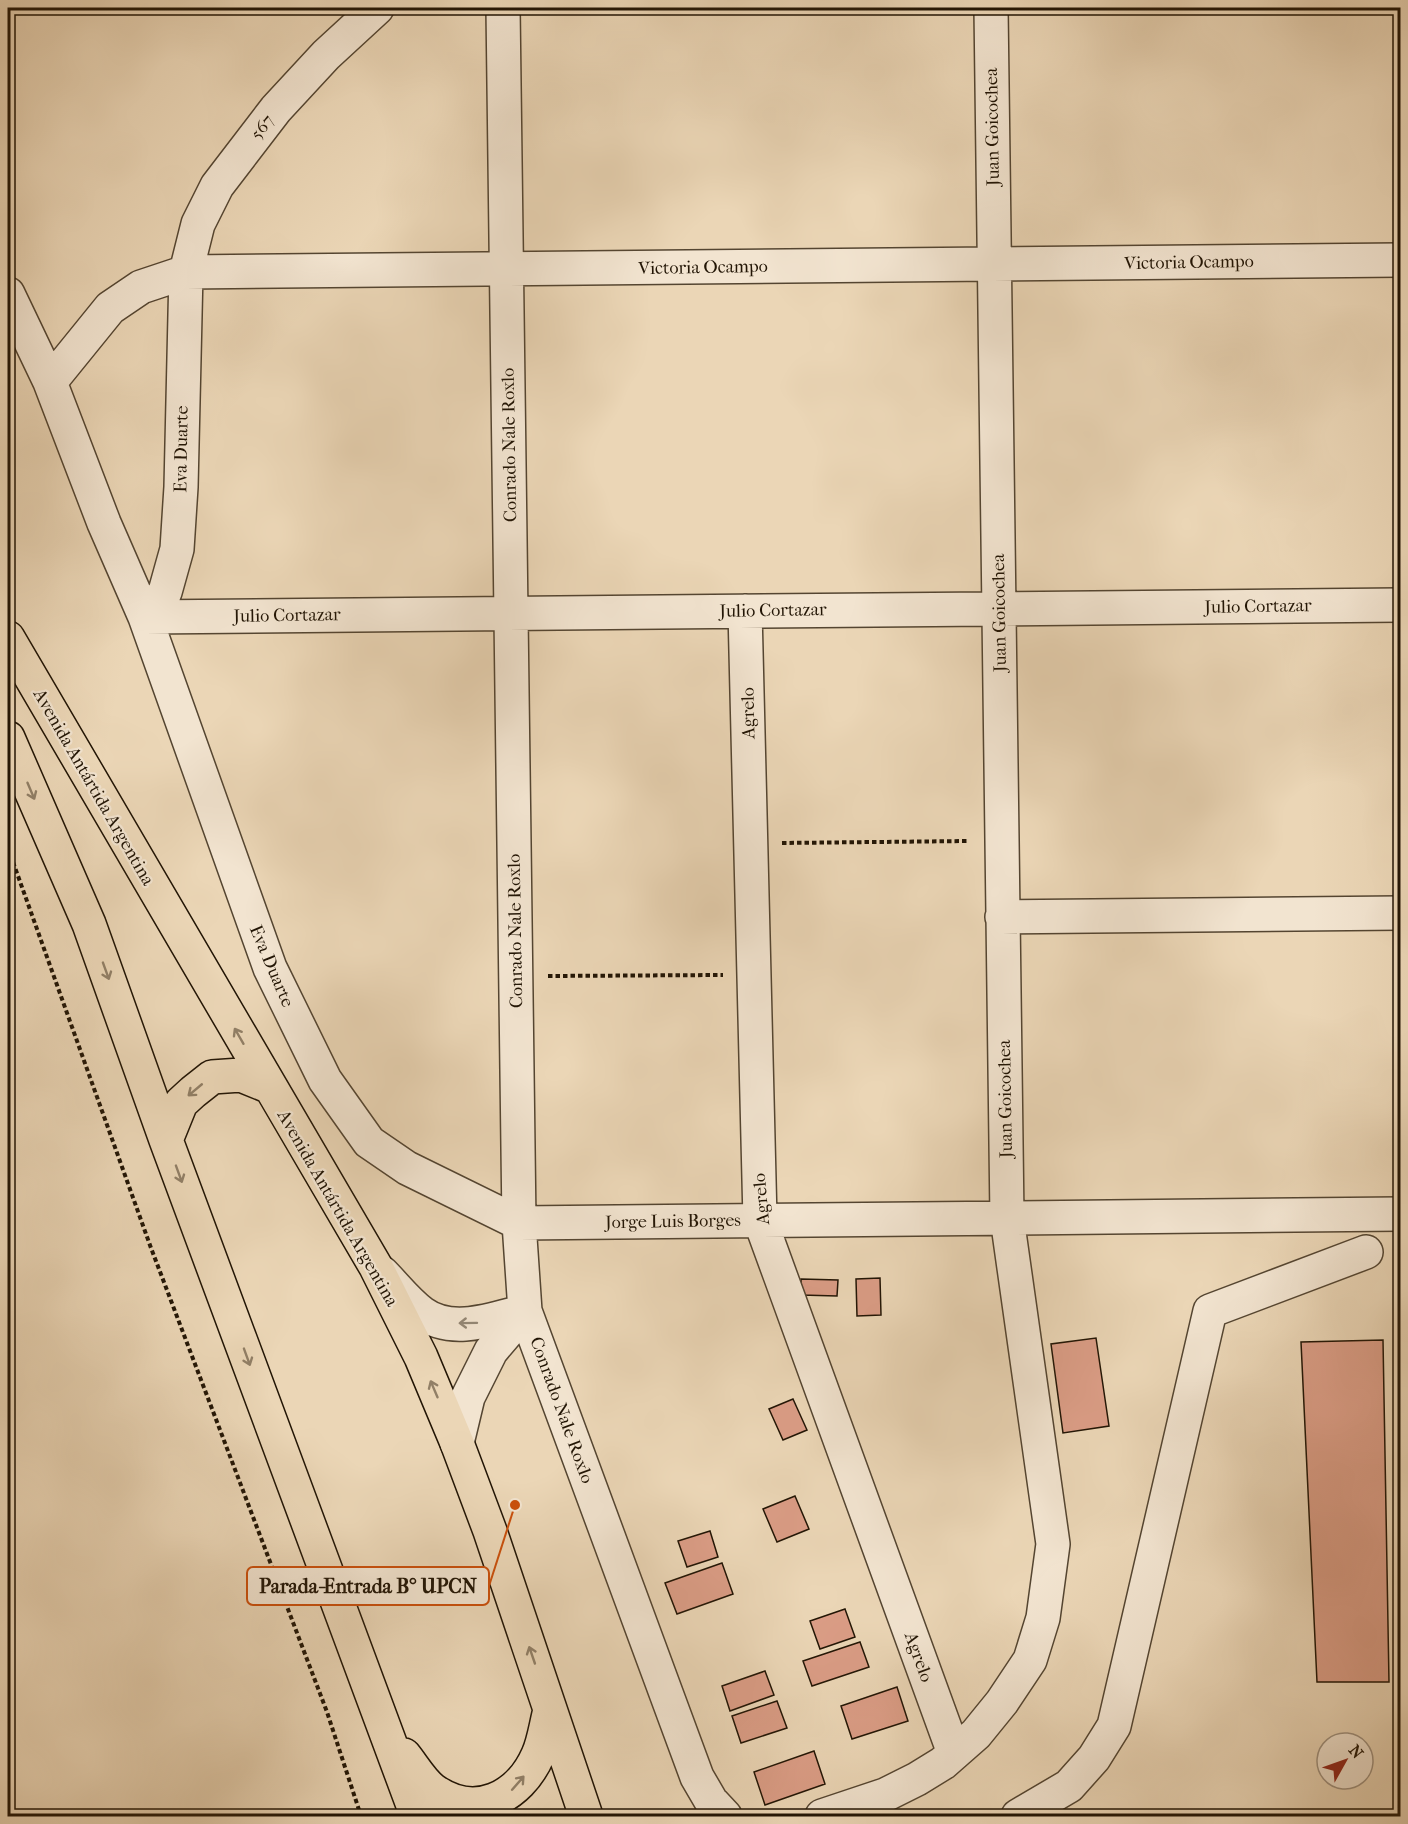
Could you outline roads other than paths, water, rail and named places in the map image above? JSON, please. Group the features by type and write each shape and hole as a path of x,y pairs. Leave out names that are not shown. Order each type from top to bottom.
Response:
{"main road":[{"name":"Avenida Antártida Argentina","path":"8,638 268,1086 376,1267 421,1357 490,1531 586,1816"},
{"path":"8,738 89,924 166,1140 417,1816"},
{"path":"166,1140 181,1103 213,1077 242,1075 268,1086"},
{"path":"389,1738 432,1790 459,1803 485,1804 516,1788 538,1755 550,1710"}],"street":[{"name":"567","path":"186,272 198,224 217,186 276,109 326,55 377,8"},
{"name":"Conrado Nale Roxlo","path":"503,8 519,1222 525,1311 697,1777 711,1801 724,1816"},
{"name":"Juan Goicochea","path":"822,1816 885,1795 917,1779 954,1754 976,1734 1002,1702 1030,1660 1043,1618 1053,1544 1007,1218 991,8"},
{"name":"Victoria Ocampo","path":"50,382 110,308 141,287 186,272 1401,260"},
{"name":"Eva Duarte","path":"144,616 165,592 177,549 181,487 186,272"},
{"name":"Eva Duarte","path":"8,294 50,382 104,523 144,616 270,968 325,1080 369,1142 408,1168 519,1222"},
{"name":"Julio Cortazar","path":"144,616 1401,604"},
{"name":"Agrelo","path":"745,611 760,1220 954,1754"},
{"path":"1002,917 1401,913"},
{"name":"Jorge Luis Borges","path":"519,1222 1401,1214"},
{"path":"1018,1816 1068,1786 1094,1758 1114,1726 1210,1311 1366,1252"},
{"path":"376,1267 423,1314 449,1323 478,1323 525,1311"},
{"path":"457,1443 468,1397 491,1351 525,1311"}],"place":[{"name":"Parada-Entrada B° UPCN","path":"515,1505"}]}
